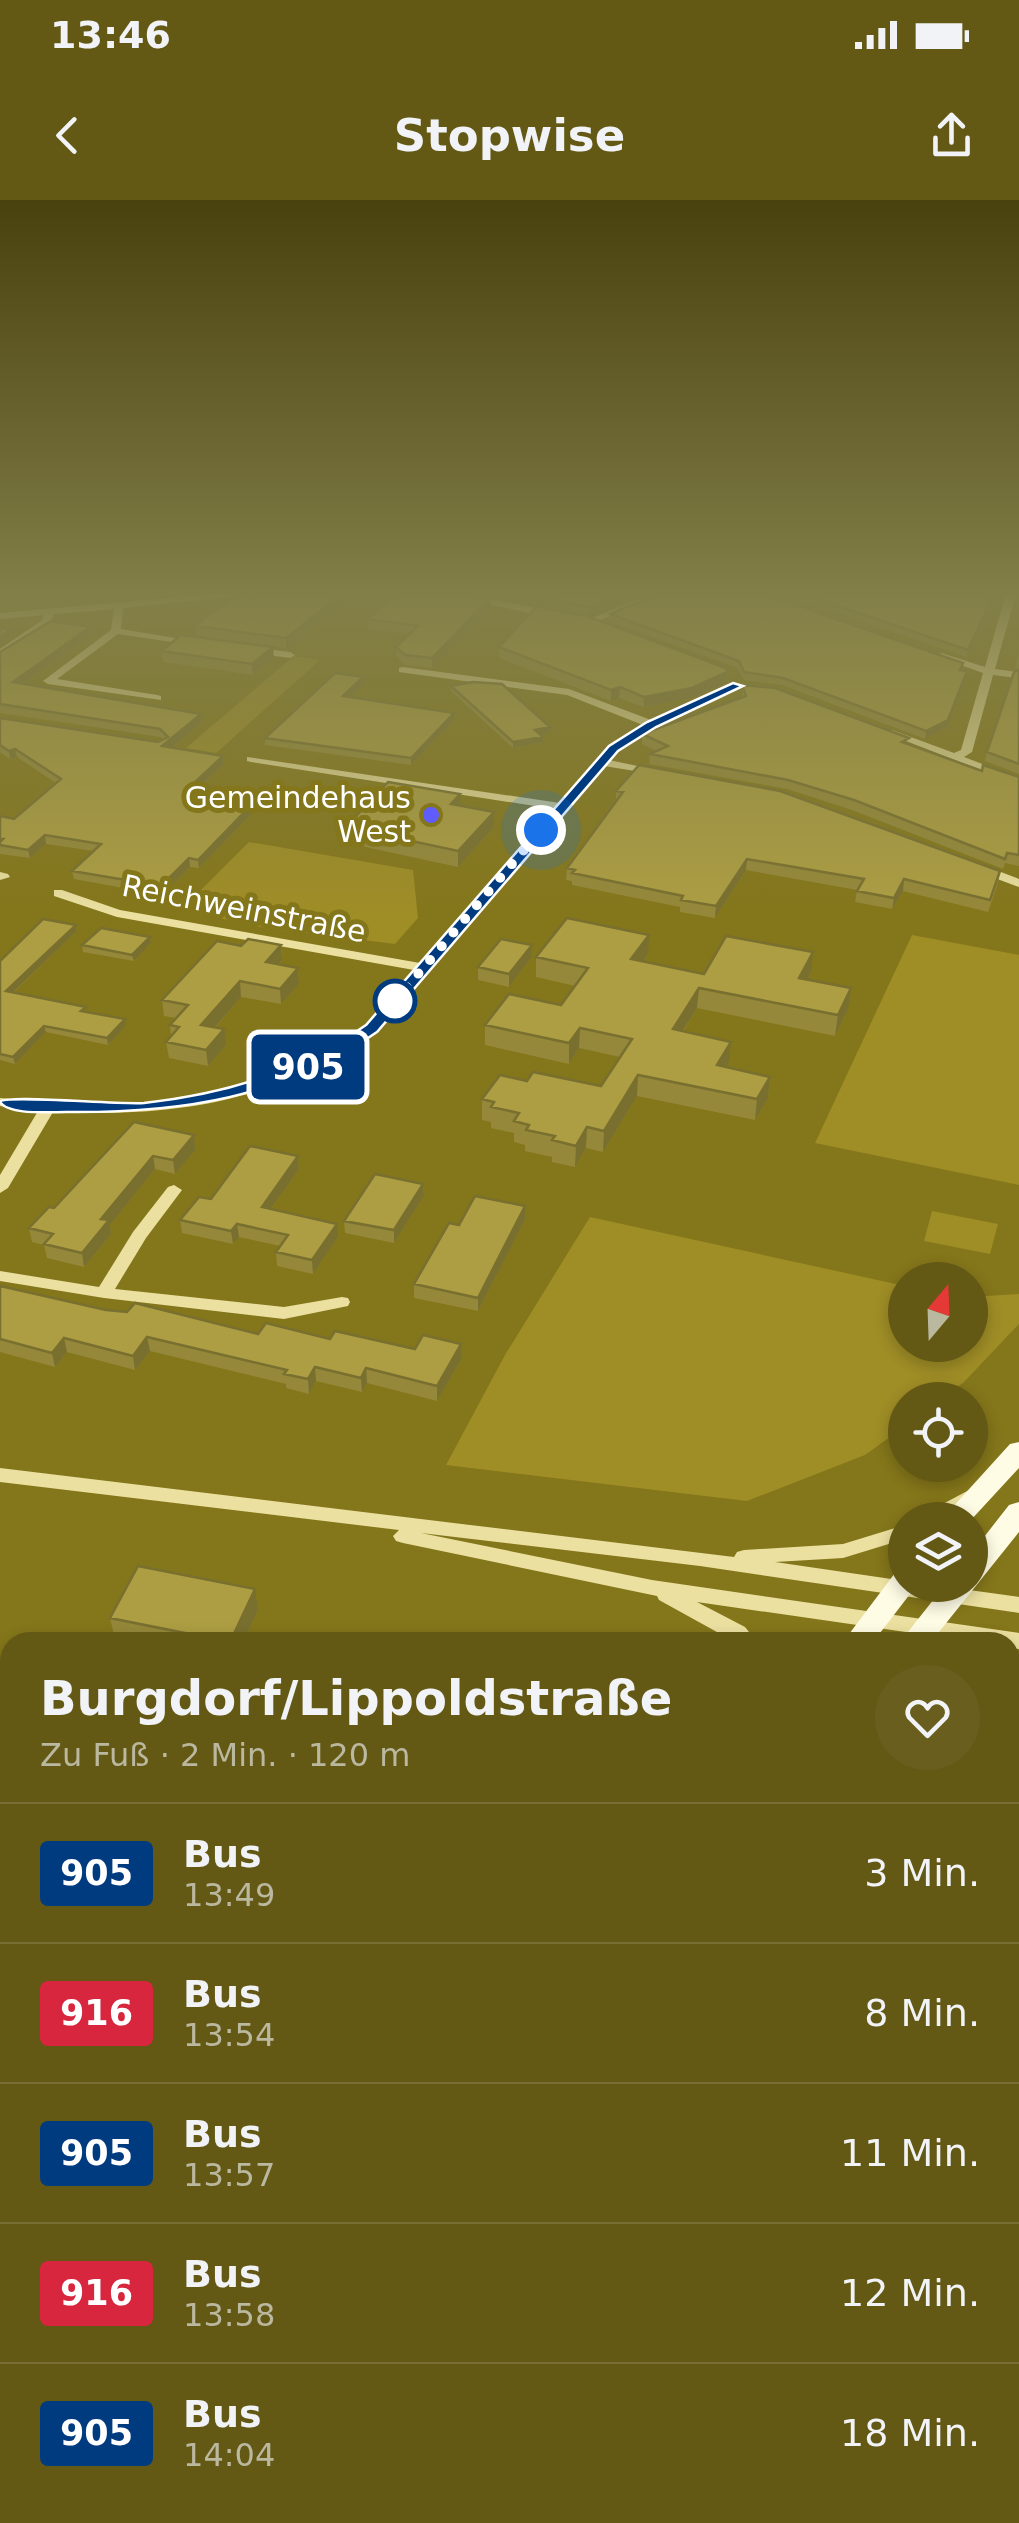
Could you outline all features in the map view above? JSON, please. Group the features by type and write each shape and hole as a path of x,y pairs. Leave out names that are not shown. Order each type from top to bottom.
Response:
{"main road":[{"path":"971,1502 1019,1451"},
{"path":"988,1552 1019,1512"},
{"path":"866,1631 889,1602"},
{"path":"923,1632 948,1602"}],"street":[{"path":"585,698 651,724"},
{"path":"0,1102 142,1108 256,1088 352,1044 372,1028 601,762 631,736 705,698"},
{"path":"954,757 966,752 982,698"},
{"path":"874,727 1019,782"},
{"path":"251,759 561,807"},
{"path":"601,762 679,775"},
{"path":"968,862 1019,883"},
{"name":"Reichweinstraße","path":"58,893 117,913 424,968"},
{"path":"0,1188 48,1107"},
{"path":"104,1293 138,1236 174,1190"},
{"path":"0,1276 104,1293 284,1313 342,1302"},
{"path":"0,1475 888,1582"},
{"path":"960,1502 984,1488"},
{"path":"295,1513 866,1631"},
{"path":"700,1559 843,1551 888,1540"},
{"path":"652,1588 738,1632"},
{"path":"988,1595 1019,1606"}],"shaded area":[{"path":"244,698 277,698 216,753 186,748"},
{"path":"249,842 413,870 418,918 395,944 265,928 181,910"},
{"path":"912,935 1019,955 1019,1185 815,1143"},
{"path":"932,1211 998,1224 990,1254 924,1241"},
{"path":"590,1217 888,1282 888,1362 983,1362 964,1382 888,1382 888,1438 865,1455 747,1501 446,1465 505,1355"},
{"path":"1019,1294 1019,1324 988,1357 988,1296"}],"building":[{"path":"0,698 109,698 201,714 162,746 223,756 193,784 261,795 198,860 189,858 161,886 72,871 101,844 45,835 28,850 0,845 0,816 14,819 61,779 15,749 9,751 0,745 0,718 158,742 168,737 160,729 0,704"},
{"path":"308,698 359,698 454,713 411,758 265,738"},
{"path":"465,698 518,698 550,727 535,730 543,737 513,742"},
{"path":"739,698 803,698 909,738 902,742 982,771 983,765 1019,777 1019,855 1007,853 1005,859 854,800 788,780 650,754 668,746 642,734"},
{"path":"838,698 956,698 948,720 926,731"},
{"path":"1005,698 1019,698 1019,764 987,752"},
{"path":"639,765 780,791 1000,871 990,900 904,879 894,898 857,891 864,879 747,859 716,906 572,873 575,870 567,868 623,792 616,791"},
{"path":"388,782 460,794 451,804 494,812 458,851 346,827"},
{"path":"567,918 649,935 631,959 704,974 726,936 813,952 799,978 851,988 838,1015 699,988 673,1029 731,1042 717,1065 770,1077 757,1099 638,1075 604,1131 587,1127 576,1146 552,1140 555,1136 526,1130 529,1125 514,1121 519,1113 491,1107 494,1102 482,1099 500,1075 527,1081 533,1072 601,1086 632,1039 580,1028 569,1043 485,1025 509,994 561,1005 588,968 536,957"},
{"path":"43,919 76,925 6,991 125,1019 107,1038 44,1026 13,1057 0,1054 0,961"},
{"path":"101,928 150,937 132,955 82,945"},
{"path":"248,939 281,945 266,962 298,968 280,989 240,981 201,1025 224,1029 206,1050 166,1042 179,1027 170,1025 188,1005 162,1000 217,941 241,946"},
{"path":"501,939 532,945 509,974 478,967"},
{"path":"134,1122 194,1135 173,1160 153,1156 101,1219 109,1220 82,1253 44,1244 53,1234 29,1228 49,1207 54,1208"},
{"path":"250,1146 298,1156 262,1207 337,1224 312,1260 276,1252 288,1235 237,1224 231,1231 180,1220 199,1197 211,1199"},
{"path":"375,1174 423,1184 394,1230 344,1221"},
{"path":"475,1196 525,1206 478,1298 414,1284 449,1223 459,1225"},
{"path":"0,1286 106,1310 127,1312 135,1303 258,1334 266,1323 330,1339 335,1331 415,1349 423,1335 461,1344 437,1386 366,1368 361,1378 315,1367 308,1379 284,1374 287,1370 147,1337 133,1356 64,1338 52,1353 0,1339"},
{"path":"138,1566 255,1589 235,1632 180,1632 110,1618"}],"bus line":[{"name":"905","path":"0,1102 142,1108 256,1088 331,1056 372,1028 613,749 651,724 709,698"}],"place":[{"name":"Gemeindehaus West","path":"431,815"}],"route":[{"path":"395,1001 541,830"}]}
